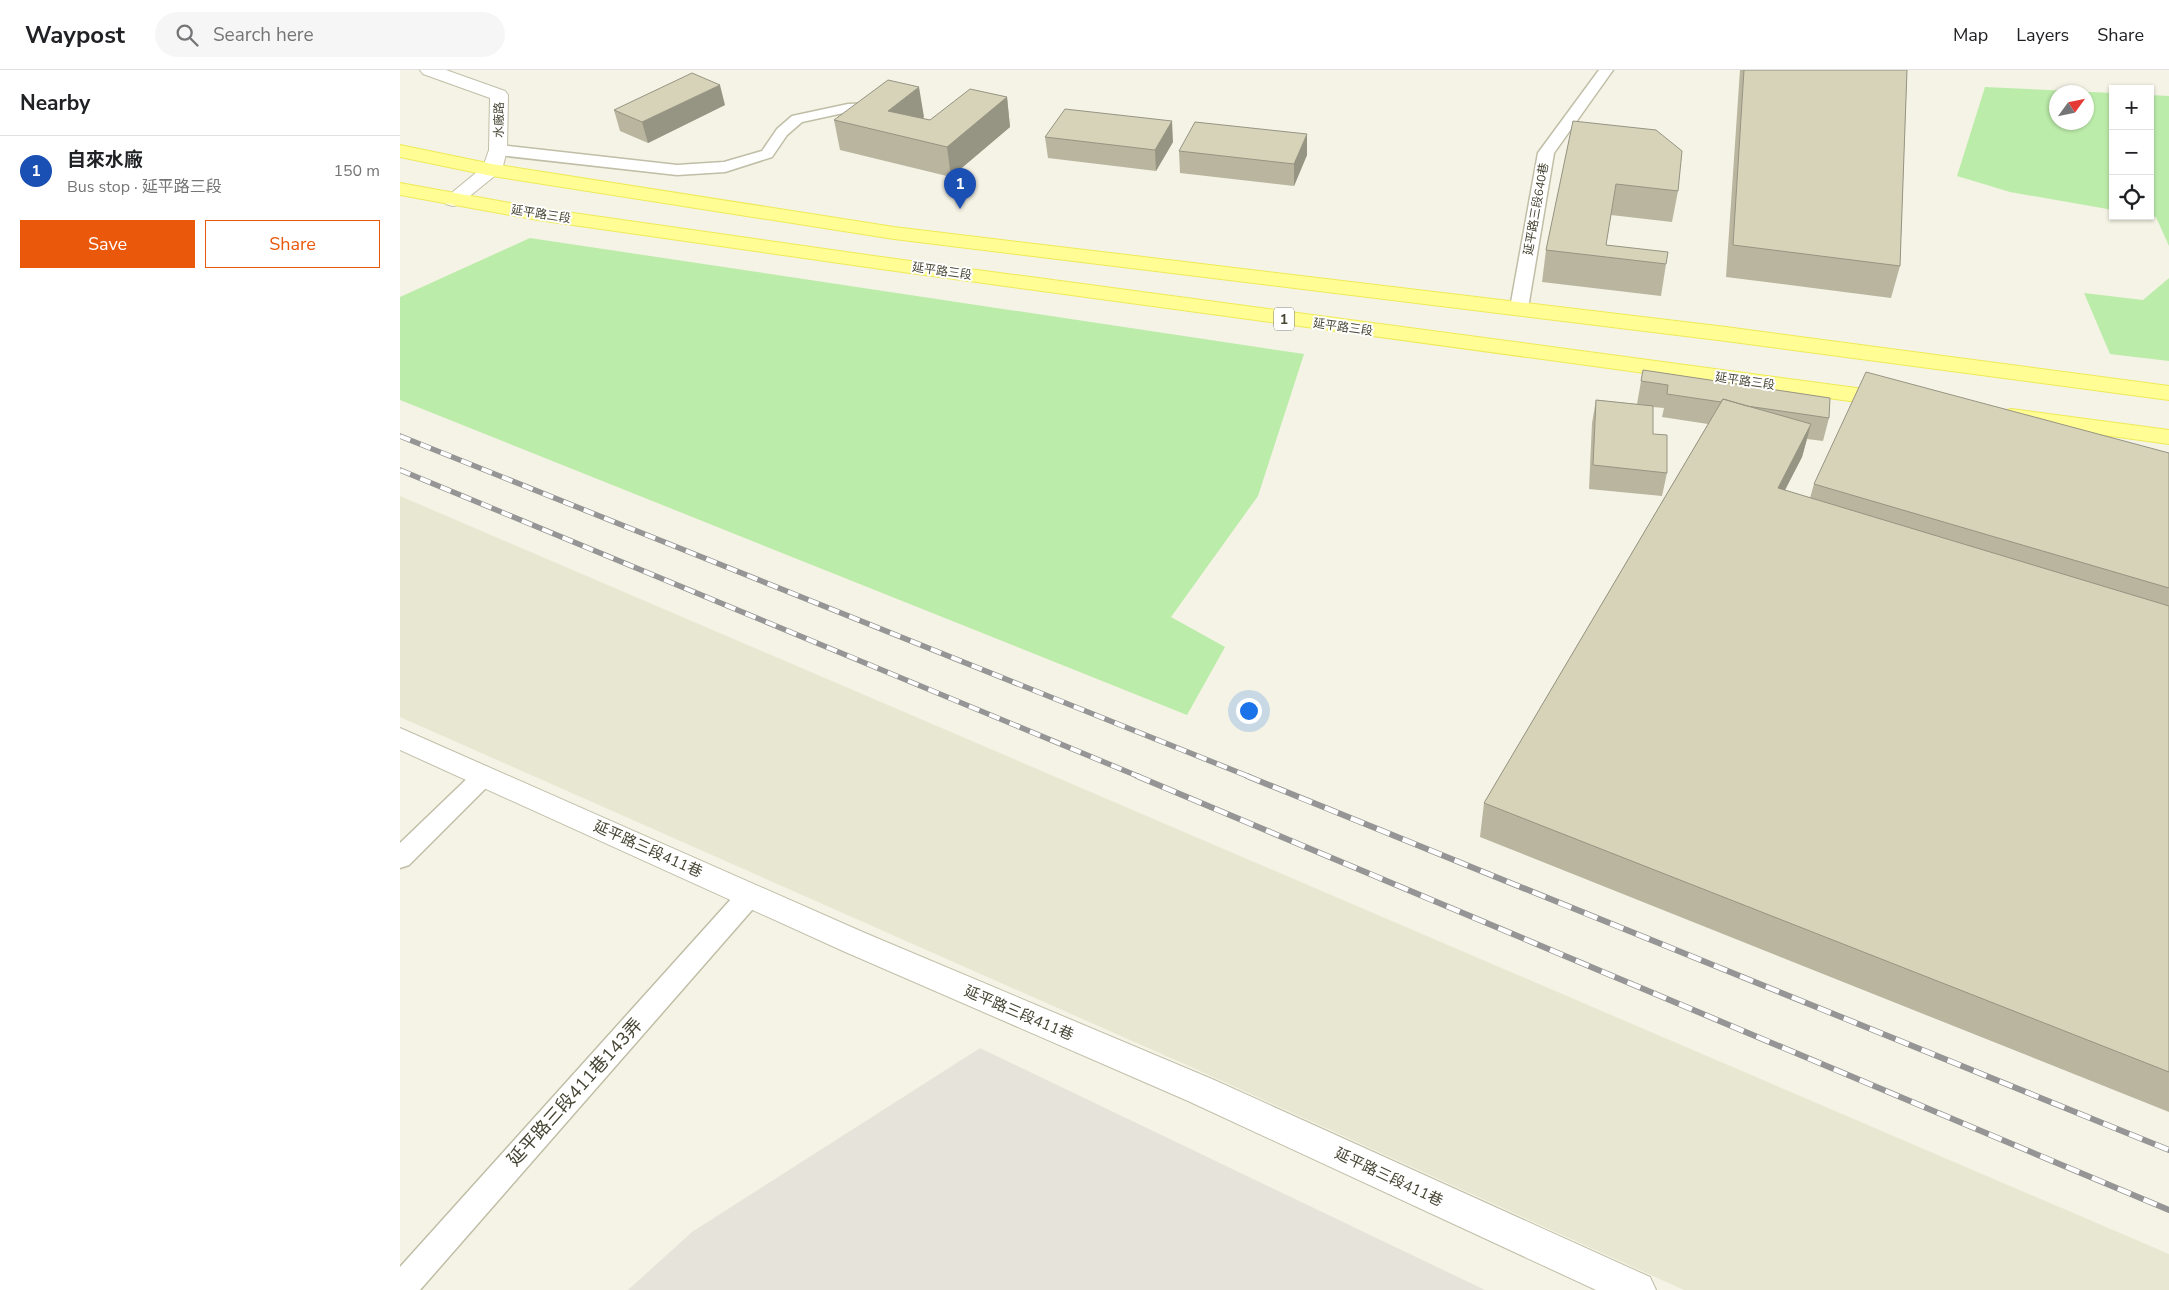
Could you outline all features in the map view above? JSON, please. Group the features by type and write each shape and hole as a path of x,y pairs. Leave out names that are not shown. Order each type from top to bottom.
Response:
{"main road":[{"name":"延平路三段","path":"400,151 495,160 894,233 1519,308 1915,403"},
{"name":"延平路三段","path":"400,190 548,216 882,263 1723,356 2169,393"},
{"path":"1993,414 2169,437"}],"street":[{"name":"水廠路","path":"429,70 499,94 495,160"},
{"path":"453,200 495,160"},
{"name":"延平路三段411巷","path":"400,738 872,950 1200,1090 1637,1290"}],"lane":[{"name":"延平路三段640巷","path":"1519,308 1546,153 1606,70"},
{"path":"495,160 677,170 725,167 767,154 782,132 797,118 848,108 876,106"},
{"path":"400,858 484,776"},
{"name":"延平路三段411巷143弄","path":"400,1290 750,895"}],"shaded area":[{"path":"400,496 2169,1254 2169,1290 1684,1290 1191,1067 400,717"},
{"path":"980,1048 1485,1290 628,1290 692,1232"}],"green space":[{"path":"1985,87 2049,90 2049,130 2094,130 2094,92 2109,93 2109,209 2010,192 1957,176"},
{"path":"2154,95 2169,96 2169,246 2156,217 2154,217"},
{"path":"530,238 1304,354 1258,496 1171,617 1225,647 1187,715 400,400 400,297"},
{"path":"2169,278 2169,361 2110,354 2084,293 2143,300"}],"building":[{"path":"1744,70 1907,70 1900,266 1733,245"},
{"path":"692,73 720,85 642,122 614,110"},
{"path":"888,80 919,87 888,111 930,120 970,89 1007,97 947,147 834,120"},
{"path":"1065,109 1172,121 1155,150 1045,137"},
{"path":"1573,121 1656,130 1682,151 1678,191 1616,184 1606,245 1668,252 1666,264 1546,250"},
{"path":"1195,122 1307,134 1294,164 1179,151"},
{"path":"1643,370 1830,398 1829,418 1747,406 1723,399 1721,402 1667,394 1668,385 1641,381"},
{"path":"1866,372 2169,453 2169,588 1814,484"},
{"path":"1723,399 1811,424 1778,488 2169,606 2169,1072 1484,803"},
{"path":"1596,400 1653,406 1653,434 1667,435 1667,473 1593,465"}],"railway":[{"path":"400,436 1250,777"},
{"path":"400,470 1140,777"},
{"path":"1137,776 2169,1210"},
{"path":"1247,776 2169,1150"}],"place":[{"name":"自來水廠","path":"960,209"}]}
